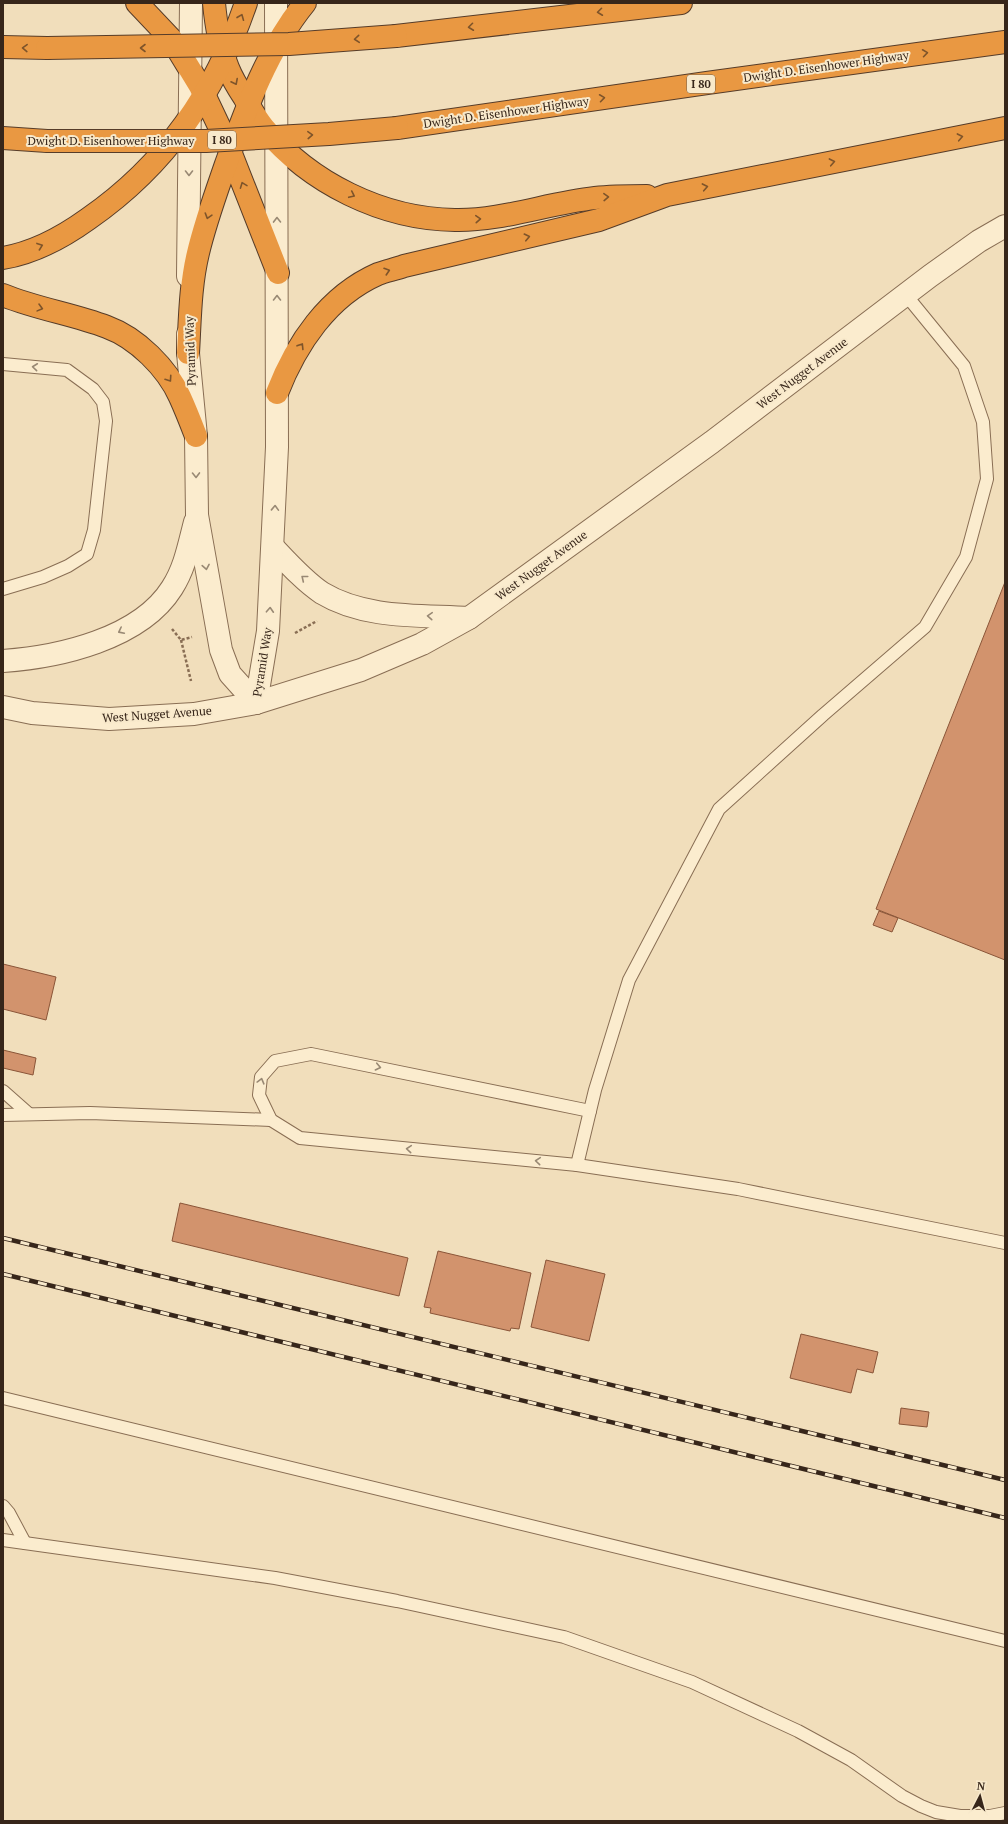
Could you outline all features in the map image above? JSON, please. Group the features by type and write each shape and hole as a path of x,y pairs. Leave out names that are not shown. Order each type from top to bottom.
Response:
{"highway":[{"path":"137,3 172,40 204,94 230,153 278,273"},
{"path":"214,3 216,25 228,68 249,106 264,127 291,155 318,176 345,192 373,205 406,215 455,220 488,218 596,198 667,195"},
{"path":"3,258 45,245 75,229 98,213 139,179 161,156 189,120 204,94 225,56 246,3"},
{"path":"188,353 191,293 198,254 208,217 230,153 249,106 276,48 296,14 305,3"},
{"path":"3,47 47,48 289,44 396,36 681,3"},
{"name":"Dwight D. Eisenhower Highway","path":"3,138 47,141 206,141 329,134 397,128 692,85 1005,42"},
{"path":"277,393 295,355 312,328 332,306 352,289 378,274 404,266 598,220 667,195 1005,128"},
{"path":"3,295 23,303 108,327 129,337 160,365 180,395 196,436"}],"street":[{"name":"Pyramid Way","path":"191,3 189,68 188,353 196,436 197,515 220,650 230,674 256,704"},
{"name":"Pyramid Way","path":"256,704 268,631 277,447 278,273 276,3"},
{"name":"West Nugget Avenue","path":"3,707 32,713 109,720 194,714 256,704 361,670 422,644 469,618 712,442 906,295 979,242 1005,226"},
{"path":"3,661 66,651 109,637 134,624 154,610 172,588 183,567 197,515"},
{"path":"273,547 297,573 321,592 343,603 376,612 469,618"}],"lane":[{"path":"577,1165 590,1111 629,980 719,808 823,715 925,627 966,557 987,479 983,422 964,366 906,295"},
{"path":"3,364 66,370 93,389 103,402 106,421 94,530 87,554 68,566 43,577 3,589"},
{"path":"271,1120 259,1095 261,1077 275,1060 311,1054 590,1111"},
{"path":"3,1091 29,1114"},
{"path":"3,1115 90,1113 271,1120 300,1138 577,1165 738,1189 1005,1243"},
{"path":"3,1398 1005,1641"},
{"path":"3,1506 9,1513 25,1543"},
{"path":"3,1540 275,1578 404,1602 564,1637 692,1682 798,1731 851,1760 902,1796 921,1806 936,1812 960,1816 990,1816 1005,1814"}],"path":[{"path":"294,633 319,620"},
{"path":"172,629 181,640 191,681"},
{"path":"181,640 194,637"}],"building":[{"path":"1005,582 1005,960 876,909"},
{"path":"879,911 898,918 892,932 873,925"},
{"path":"3,964 56,977 46,1020 3,1009"},
{"path":"3,1050 36,1058 33,1075 3,1068"},
{"path":"180,1203 408,1258 399,1296 172,1241"},
{"path":"438,1251 531,1273 519,1329 511,1328 510,1331 430,1313 431,1308 424,1307"},
{"path":"546,1260 605,1274 589,1341 531,1327"},
{"path":"801,1334 878,1352 873,1373 857,1369 851,1393 790,1378"},
{"path":"901,1408 929,1412 927,1427 899,1424"}],"railway":[{"path":"3,1238 1005,1480"},
{"path":"3,1274 1005,1518"}]}
